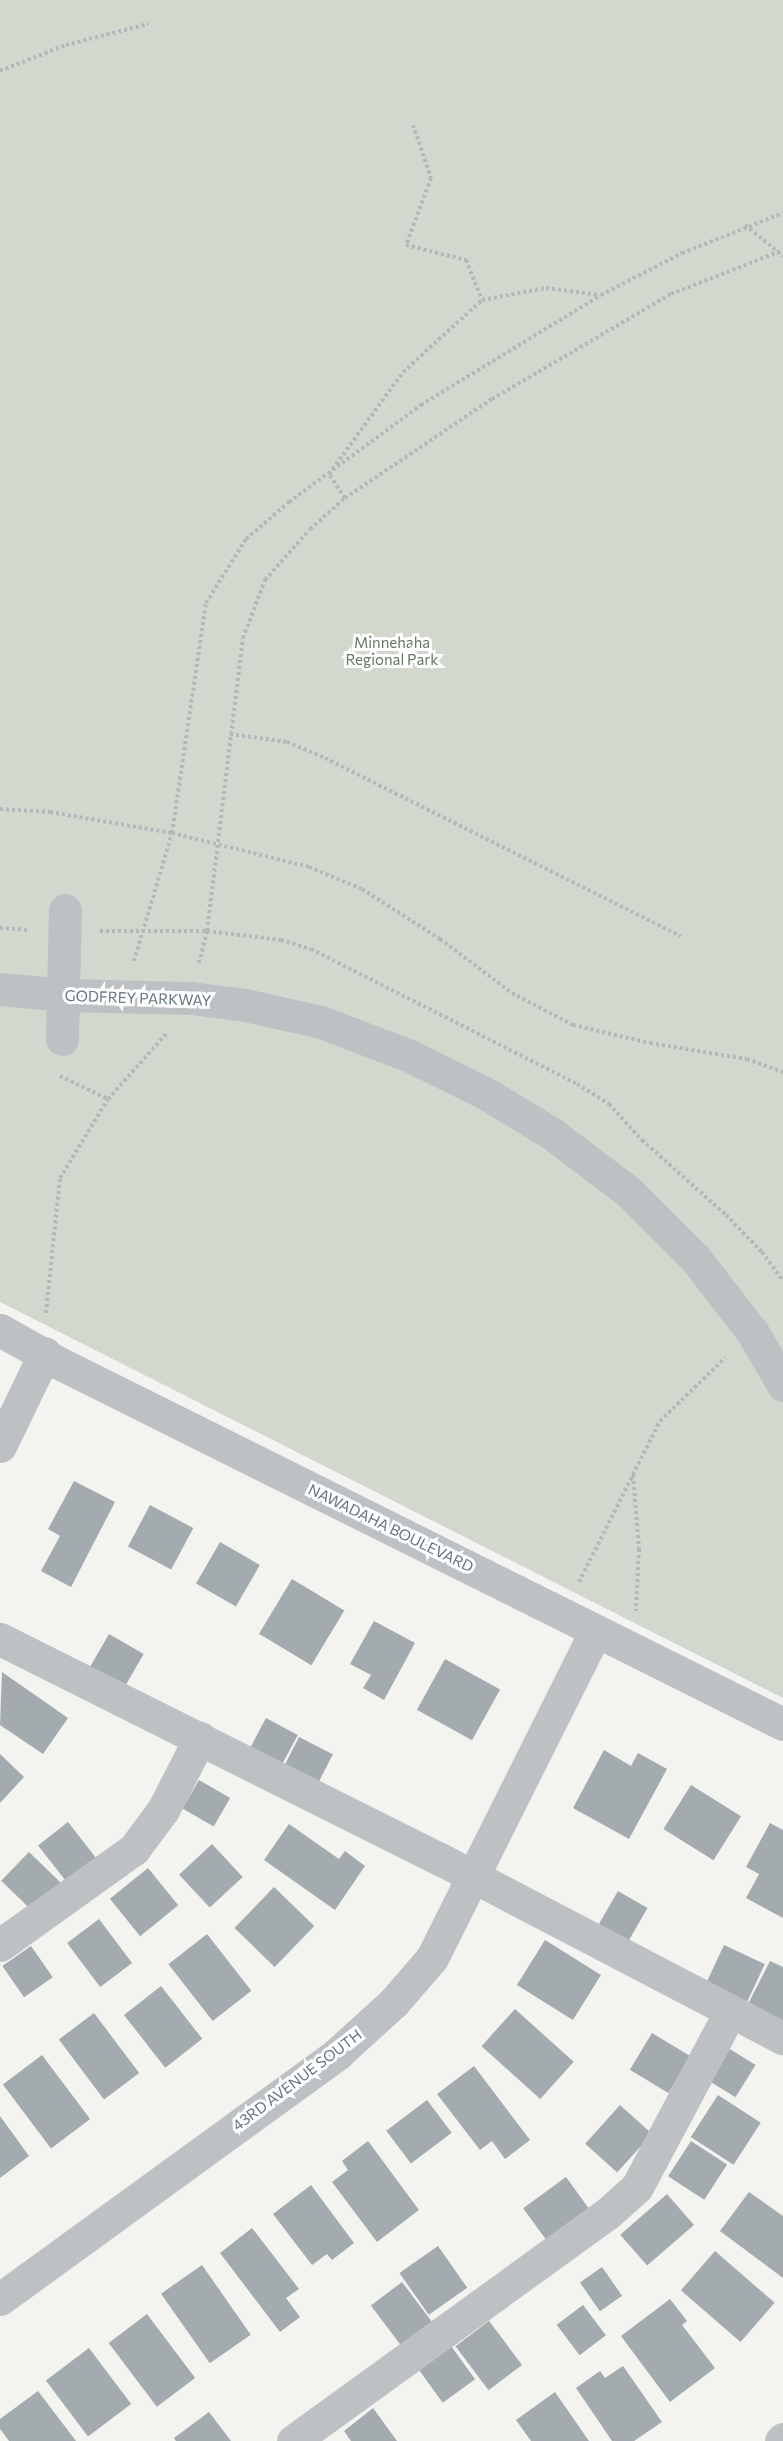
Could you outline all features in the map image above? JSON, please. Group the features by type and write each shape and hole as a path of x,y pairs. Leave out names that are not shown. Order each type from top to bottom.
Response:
{"street":[{"path":"62,1039 66,910"},
{"name":"GODFREY PARKWAY","path":"0,989 65,995 191,998 321,1022 410,1056 485,1093 551,1133 628,1192 695,1258 753,1333 783,1385"},
{"name":"NAWADAHA BOULEVARD","path":"0,1330 783,1724"},
{"path":"0,1446 45,1353"},
{"name":"43RD AVENUE SOUTH","path":"0,2299 338,2053 394,2002 432,1958 471,1876 596,1631"},
{"path":"0,1639 471,1876 783,2038"},
{"path":"0,1946 134,1849 163,1810 200,1738"},
{"path":"292,2441 607,2214 637,2187 730,2012"}],"path":[{"path":"0,71 66,45 148,24"},
{"path":"413,125 431,178 406,245 466,261 482,300"},
{"path":"124,997 172,833 206,603 246,539 421,405 601,295 745,225 783,213"},
{"path":"745,225 783,256"},
{"path":"196,975 207,931 216,842 243,638 266,580 310,529 345,498 492,399 671,294 783,250"},
{"path":"329,474 403,372 482,300 546,288 601,295"},
{"path":"329,474 345,498"},
{"path":"230,734 287,741 325,758 681,936"},
{"path":"0,809 50,812 172,833 216,842 309,867 362,889 440,939 512,993 573,1025 650,1043 747,1059 783,1072"},
{"path":"46,1317 60,1178 108,1099 169,1031"},
{"path":"49,1070 108,1099"},
{"path":"576,1588 660,1421 729,1354"},
{"path":"633,1474 639,1549 636,1616"}],"green space":[{"name":"Minnehaha Regional Park","path":"0,0 783,0 783,1698 0,1302"}],"building":[{"path":"74,1481 115,1502 71,1587 41,1571 60,1536 48,1529"},
{"path":"150,1505 193,1528 171,1570 128,1546"},
{"path":"220,1542 260,1565 236,1607 196,1584"},
{"path":"292,1579 344,1610 311,1665 259,1634"},
{"path":"374,1621 415,1643 384,1700 363,1688 371,1675 350,1664"},
{"path":"109,1634 144,1654 122,1691 88,1671"},
{"path":"445,1659 500,1690 472,1740 417,1710"},
{"path":"2,1672 68,1718 43,1754 0,1725"},
{"path":"266,1718 298,1735 279,1771 247,1754"},
{"path":"299,1737 333,1754 316,1787 282,1770"},
{"path":"604,1750 631,1766 638,1753 667,1769 629,1839 573,1808"},
{"path":"0,1754 24,1777 0,1803"},
{"path":"199,1780 230,1798 214,1827 182,1809"},
{"path":"691,1785 741,1816 713,1860 663,1829"},
{"path":"68,1822 99,1861 69,1885 38,1845"},
{"path":"770,1823 783,1830 783,1918 746,1898 759,1874 746,1867"},
{"path":"289,1824 339,1859 345,1851 365,1866 335,1910 264,1860"},
{"path":"212,1844 243,1877 210,1908 179,1875"},
{"path":"29,1852 61,1883 34,1912 1,1881"},
{"path":"148,1868 178,1905 140,1936 110,1899"},
{"path":"274,1887 314,1926 275,1967 234,1928"},
{"path":"618,1891 647,1908 624,1949 594,1932"},
{"path":"99,1919 132,1963 100,1987 67,1943"},
{"path":"207,1934 251,1991 213,2021 168,1964"},
{"path":"545,1940 601,1975 573,2020 517,1985"},
{"path":"724,1945 765,1964 746,2005 705,1986"},
{"path":"31,1946 53,1977 24,1997 2,1966"},
{"path":"770,1961 783,1967 783,2025 747,2006"},
{"path":"161,1986 202,2039 165,2068 124,2015"},
{"path":"515,2009 574,2062 540,2099 482,2046"},
{"path":"94,2013 139,2073 104,2099 59,2039"},
{"path":"652,2033 691,2056 668,2093 630,2070"},
{"path":"725,2046 756,2065 735,2097 705,2078"},
{"path":"42,2055 90,2119 51,2148 3,2084"},
{"path":"474,2066 530,2140 505,2159 492,2141 480,2150 437,2094"},
{"path":"718,2095 761,2123 734,2165 691,2137"},
{"path":"427,2100 452,2133 411,2163 386,2131"},
{"path":"620,2105 652,2134 617,2172 585,2144"},
{"path":"0,2116 29,2156 0,2178"},
{"path":"368,2141 419,2210 377,2242 332,2182 348,2170 342,2161"},
{"path":"691,2141 727,2164 704,2200 668,2176"},
{"path":"566,2177 590,2210 547,2241 523,2208"},
{"path":"311,2185 354,2243 332,2260 327,2254 312,2265 273,2214"},
{"path":"749,2192 783,2216 783,2278 720,2231"},
{"path":"667,2194 694,2225 647,2266 620,2235"},
{"path":"252,2228 299,2289 286,2298 300,2317 280,2332 220,2253"},
{"path":"438,2246 467,2288 429,2315 399,2273"},
{"path":"715,2251 775,2303 741,2342 681,2290"},
{"path":"202,2265 251,2335 210,2363 161,2294"},
{"path":"602,2267 622,2296 600,2311 580,2282"},
{"path":"402,2282 434,2325 403,2349 371,2305"},
{"path":"670,2299 687,2321 682,2325 715,2368 670,2402 621,2336"},
{"path":"583,2305 606,2335 580,2355 557,2325"},
{"path":"147,2314 195,2378 157,2407 109,2343"},
{"path":"489,2321 522,2365 489,2390 455,2346"},
{"path":"451,2346 475,2379 443,2403 419,2370"},
{"path":"89,2348 131,2404 88,2436 46,2380"},
{"path":"623,2366 662,2422 634,2441 612,2441 576,2388 600,2371 605,2378"},
{"path":"38,2391 76,2441 9,2441 0,2429 0,2419"},
{"path":"555,2392 589,2441 531,2441 516,2420"},
{"path":"373,2408 397,2441 351,2441 344,2431"},
{"path":"209,2412 231,2441 176,2441 174,2438"}]}
